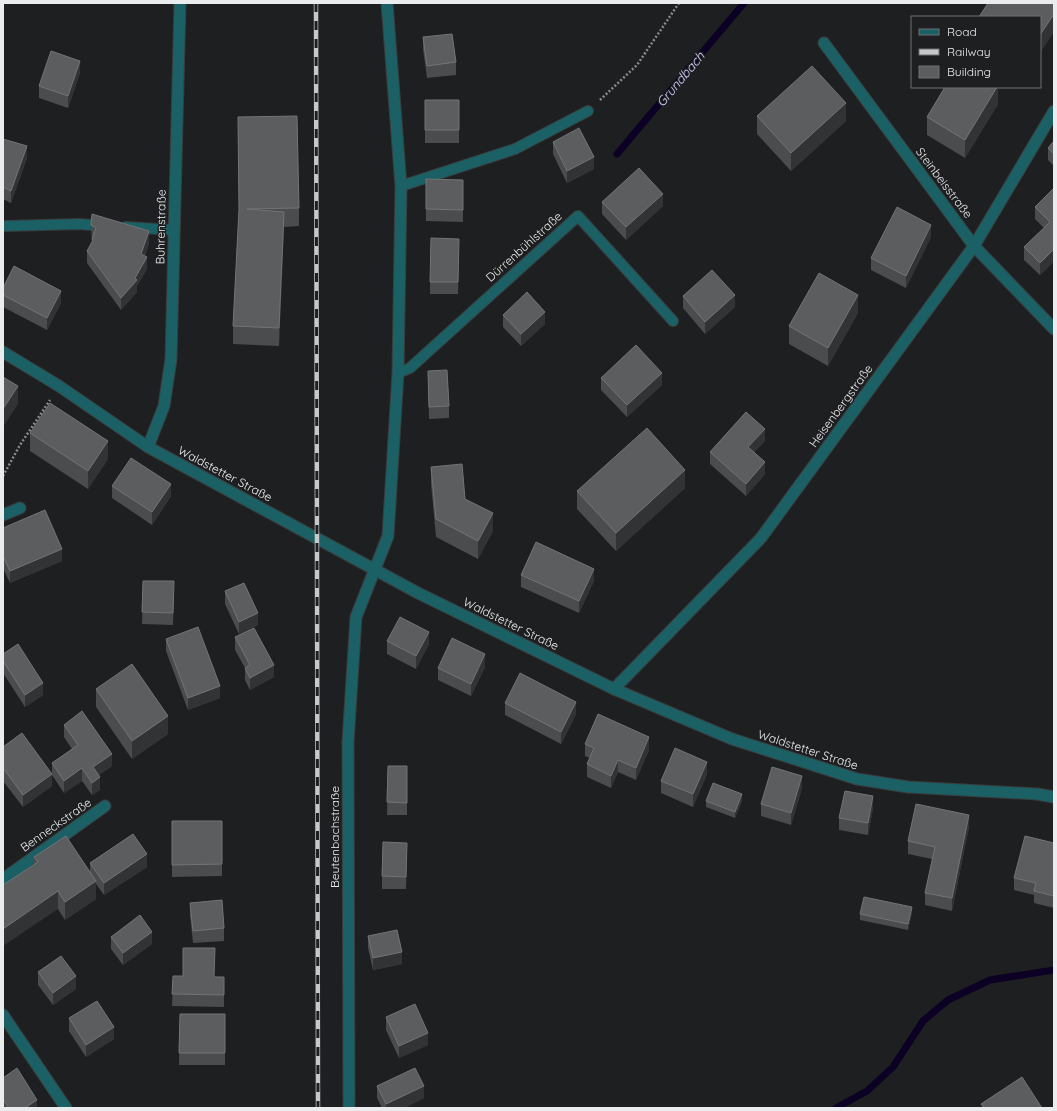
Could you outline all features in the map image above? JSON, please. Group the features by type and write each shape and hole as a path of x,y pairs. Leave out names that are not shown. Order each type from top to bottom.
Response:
{"street":[{"name":"Buhrenstraße","path":"148,447 164,406 171,359 180,3"},
{"path":"374,569 388,536 398,372 401,186 388,3"},
{"name":"Steinbeisstraße","path":"824,43 974,246 1054,329"},
{"name":"Heisenbergstraße","path":"614,689 762,538 974,246 1054,111"},
{"name":"Waldstetter Straße","path":"3,352 59,386 148,447 418,593 614,689 732,739 857,779 908,787 1037,794 1054,797"},
{"path":"3,515 20,508"},
{"name":"Beutenbachstraße","path":"348,1108 348,742 356,617 374,569"},
{"name":"Benneckstraße","path":"3,879 105,806"},
{"path":"3,1015 66,1108"}],"lane":[{"path":"401,186 515,149 588,111"},
{"name":"Dürrenbühlstraße","path":"398,372 410,368 578,216 673,320"},
{"path":"6,226 79,224 174,230"}],"path":[{"path":"588,111 637,65 679,3"},
{"path":"3,476 20,445 59,386"}],"building":[{"path":"988,3 1054,3 1054,14 1041,34 1041,16 980,16"},
{"path":"452,34 456,62 427,66 423,37"},
{"path":"51,51 80,61 68,96 39,86"},
{"path":"812,66 846,103 791,153 757,116"},
{"path":"944,88 996,88 965,140 927,117"},
{"path":"425,100 459,100 459,130 425,130"},
{"path":"297,116 299,208 247,209 284,212 279,328 233,326 239,209 238,117"},
{"path":"579,128 594,157 567,171 553,142"},
{"path":"3,139 27,146 11,191 3,187"},
{"path":"1054,141 1054,154 1048,148"},
{"path":"639,168 663,194 626,227 602,202"},
{"path":"426,179 463,180 463,210 426,209"},
{"path":"1054,188 1054,249 1040,263 1024,247 1050,222 1035,207"},
{"path":"897,207 931,225 906,276 871,258"},
{"path":"92,214 149,231 141,254 147,257 135,278 137,280 121,298 87,251 93,240 92,239 96,228 91,225"},
{"path":"431,238 459,239 458,282 430,282"},
{"path":"14,266 61,291 47,318 3,295 3,288"},
{"path":"712,270 735,295 705,322 683,296"},
{"path":"819,273 858,295 828,348 789,326"},
{"path":"527,292 545,312 521,334 503,315"},
{"path":"636,345 662,373 627,405 601,378"},
{"path":"447,370 449,406 429,407 428,371"},
{"path":"3,377 18,386 3,409"},
{"path":"50,403 108,441 88,471 30,433"},
{"path":"746,412 765,429 748,447 765,462 746,484 710,452"},
{"path":"647,428 685,470 616,533 577,491"},
{"path":"131,458 171,484 152,512 112,486"},
{"path":"462,464 465,499 493,513 478,541 436,519 431,467"},
{"path":"45,510 62,549 10,571 3,556 3,528"},
{"path":"536,542 594,569 579,601 521,575"},
{"path":"143,581 174,581 173,613 142,612"},
{"path":"244,583 258,613 239,622 225,591"},
{"path":"400,617 429,632 416,656 387,641"},
{"path":"198,627 220,686 188,698 166,639"},
{"path":"254,628 274,665 250,678 245,668 250,665 235,637"},
{"path":"452,638 485,654 471,684 438,668"},
{"path":"18,644 43,683 25,695 3,661 3,654"},
{"path":"132,664 168,716 132,741 96,689"},
{"path":"520,673 576,702 561,732 505,703"},
{"path":"82,711 112,754 93,767 100,777 92,783 82,768 64,781 52,763 78,745 64,725"},
{"path":"598,714 649,737 636,768 618,760 611,776 587,764 594,748 585,744"},
{"path":"22,733 52,774 23,795 3,768 3,747"},
{"path":"675,748 707,762 693,794 661,781"},
{"path":"388,766 407,766 407,803 387,802"},
{"path":"772,767 802,776 791,813 761,804"},
{"path":"713,783 742,794 735,812 706,801"},
{"path":"845,791 873,796 868,823 839,818"},
{"path":"916,804 969,815 952,898 925,893 935,847 908,841"},
{"path":"172,821 222,821 222,864 172,865"},
{"path":"133,834 147,854 104,883 90,863"},
{"path":"66,836 96,881 65,902 58,891 3,929 3,885 38,862 34,857"},
{"path":"1025,836 1054,843 1054,896 1034,891 1036,883 1014,878"},
{"path":"383,842 407,843 406,877 382,876"},
{"path":"864,897 912,907 908,924 860,914"},
{"path":"222,900 224,928 193,931 190,903"},
{"path":"140,915 152,932 123,953 111,937"},
{"path":"397,930 402,952 373,958 368,936"},
{"path":"183,948 215,948 214,977 224,977 224,995 172,994 173,976 183,976"},
{"path":"61,956 76,976 53,993 38,972"},
{"path":"97,1001 114,1027 86,1045 69,1018"},
{"path":"415,1004 428,1033 399,1046 386,1017"},
{"path":"180,1014 225,1014 225,1053 179,1053"},
{"path":"17,1068 37,1100 25,1108 9,1108 3,1099 3,1078"},
{"path":"415,1068 424,1086 386,1104 377,1086"},
{"path":"1022,1077 1042,1108 984,1108 981,1104"}],"waterway":[{"name":"Grundbach","path":"617,154 744,3"},
{"path":"836,1108 867,1091 893,1067 923,1021 948,1000 990,980 1054,970"}],"railway":[{"path":"316,3 318,1108"}]}
